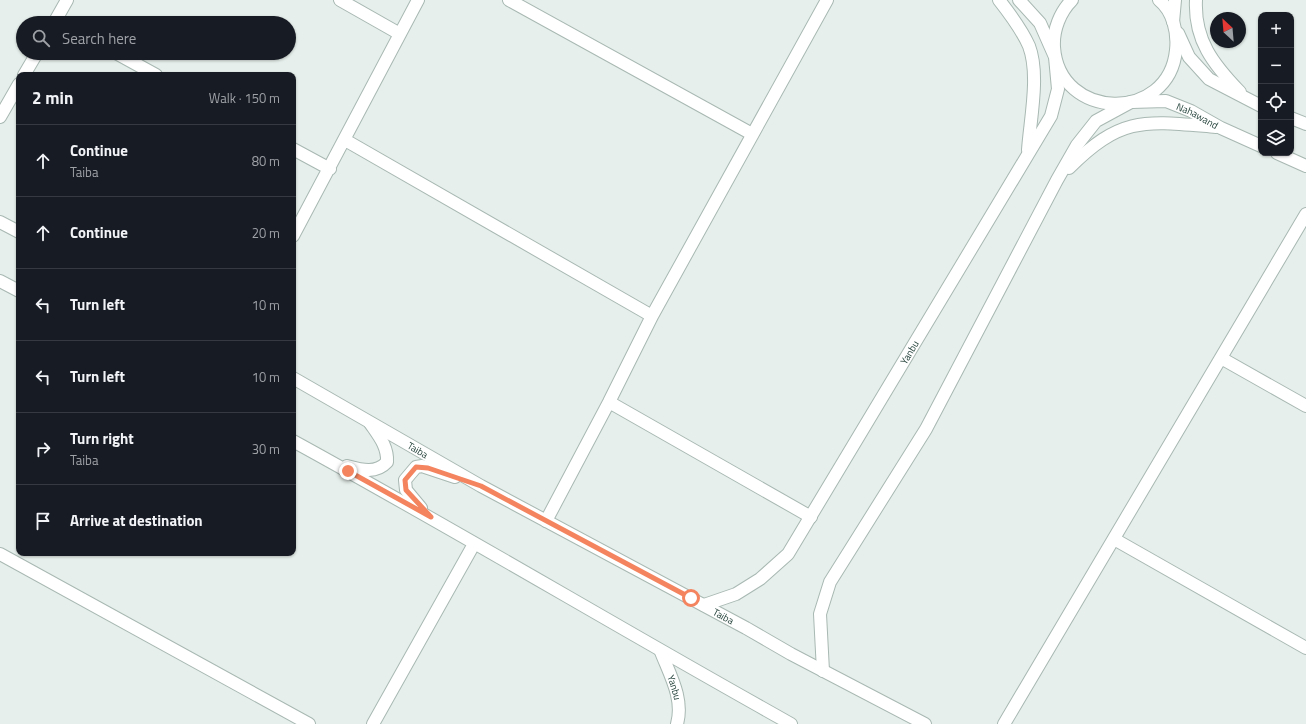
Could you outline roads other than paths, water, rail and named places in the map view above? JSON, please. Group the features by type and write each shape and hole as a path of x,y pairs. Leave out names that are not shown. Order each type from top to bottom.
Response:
{"street":[{"path":"60,16 67,0"},
{"path":"340,0 400,34"},
{"path":"296,231 330,169 418,0"},
{"path":"509,0 752,134"},
{"path":"546,521 609,402 652,316 827,0"},
{"path":"999,0 1014,20 1029,47 1036,78 1027,153"},
{"path":"1019,0 1040,23 1063,76 1076,91 1094,101 1114,105 1131,102"},
{"path":"1055,58 1054,37 1059,18 1072,0"},
{"path":"1159,0 1173,22 1189,57 1209,79 1258,105"},
{"path":"823,671 820,614 830,582 926,428 1077,145 1096,122 1131,102 1152,93 1167,78 1175,59 1177,39 1173,22 1175,0"},
{"path":"1196,0 1195,15 1201,41 1211,59 1249,101"},
{"name":"Yanbu","path":"704,605 736,594 760,579 788,554 1027,153 1051,116 1058,89 1055,58"},
{"path":"26,72 33,60"},
{"path":"129,60 151,72"},
{"path":"0,117 16,89"},
{"name":"Nahawand","path":"1131,102 1166,101 1191,111 1221,128 1258,145"},
{"path":"1294,119 1306,124"},
{"path":"1057,180 1086,150 1113,132 1137,124 1165,123 1221,128"},
{"path":"345,140 652,316"},
{"path":"296,151 330,169"},
{"path":"1284,156 1306,166"},
{"path":"1004,724 1306,214"},
{"path":"0,222 16,230"},
{"path":"0,281 16,289"},
{"path":"1222,358 1306,406"},
{"name":"Taiba","path":"296,380 481,486 704,605 823,671 925,724"},
{"path":"609,402 811,517"},
{"path":"334,464 373,471 382,468 388,462 388,452 368,420"},
{"path":"296,443 431,517 474,544 661,652 791,724"},
{"path":"431,517 406,490 405,480 416,467 428,468 481,486"},
{"path":"1114,540 1306,648"},
{"path":"373,724 474,544"},
{"path":"0,554 309,724"},
{"name":"Yanbu","path":"661,652 678,693 680,716 677,724"}]}
